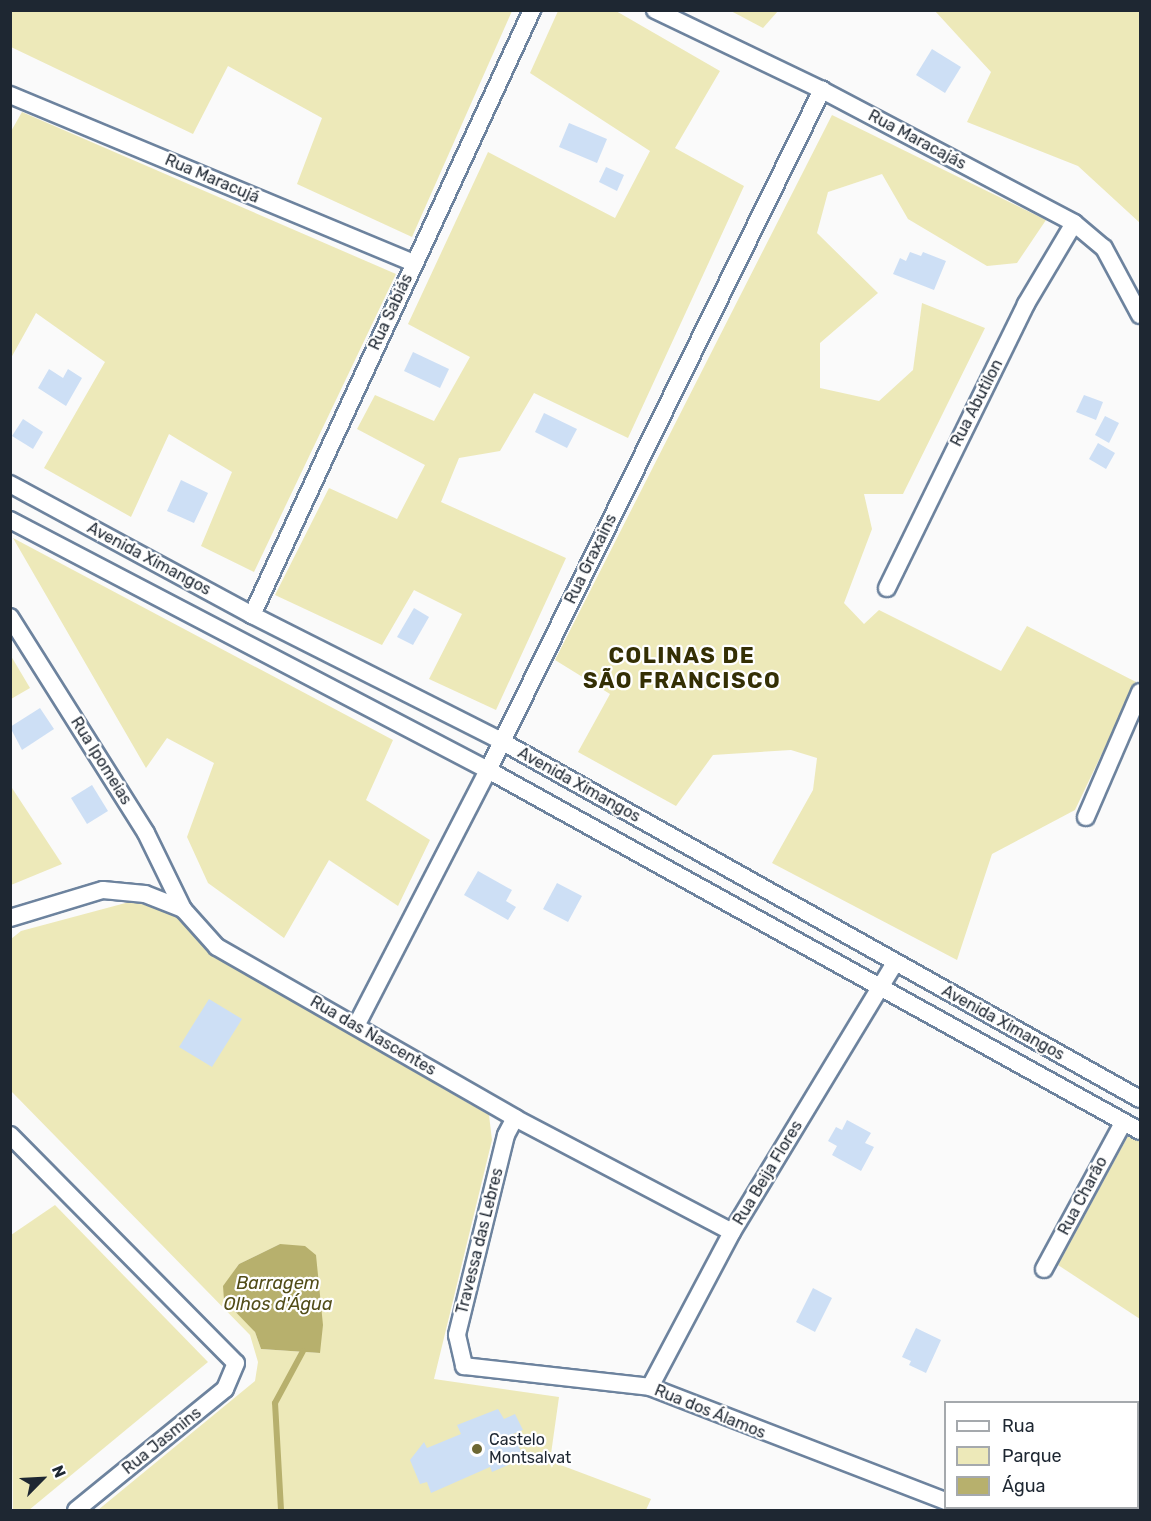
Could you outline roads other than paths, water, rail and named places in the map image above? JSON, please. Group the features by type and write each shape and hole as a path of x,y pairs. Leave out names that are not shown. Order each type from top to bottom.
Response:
{"street":[{"name":"Rua Sabiás","path":"252,615 532,10"},
{"name":"Rua Maracajás","path":"655,10 822,90 1074,223 1104,248 1140,315"},
{"name":"Rua Graxains","path":"356,1026 488,770 822,90"},
{"name":"Rua Maracujá","path":"11,96 414,263"},
{"name":"Rua Abutilon","path":"887,588 1021,315 1074,223"},
{"name":"Avenida Ximangos","path":"10,484 252,615 501,741 1140,1099"},
{"name":"Avenida Ximangos","path":"10,520 488,770 1140,1131"},
{"name":"Rua Ipomeias","path":"10,617 146,834 183,909"},
{"path":"1086,817 1140,692"},
{"name":"Rua das Nascentes","path":"10,918 103,890 145,894 183,909 217,947 515,1118 732,1232"},
{"name":"Rua Beija Flores","path":"650,1387 732,1232 895,963"},
{"name":"Travessa das Lebres","path":"464,1366 457,1335 506,1135 515,1118"},
{"name":"Rua Charão","path":"1044,1269 1123,1123"},
{"name":"Rua Jasmins","path":"10,1135 237,1363 225,1389 76,1510"},
{"name":"Rua dos Álamos","path":"464,1366 650,1387 944,1501"}],"water":[{"name":"Barragem Olhos d'Água","path":"280,1244 305,1246 316,1255 323,1325 320,1353 261,1349 255,1332 224,1300 223,1286 239,1264"}],"waterway":[{"path":"281,1510 275,1403 303,1351"}],"place":[{"name":"Castelo Montsalvat","path":"477,1449"}],"district":[{"name":"COLINAS DE SÃO FRANCISCO","path":"682,668"}]}
